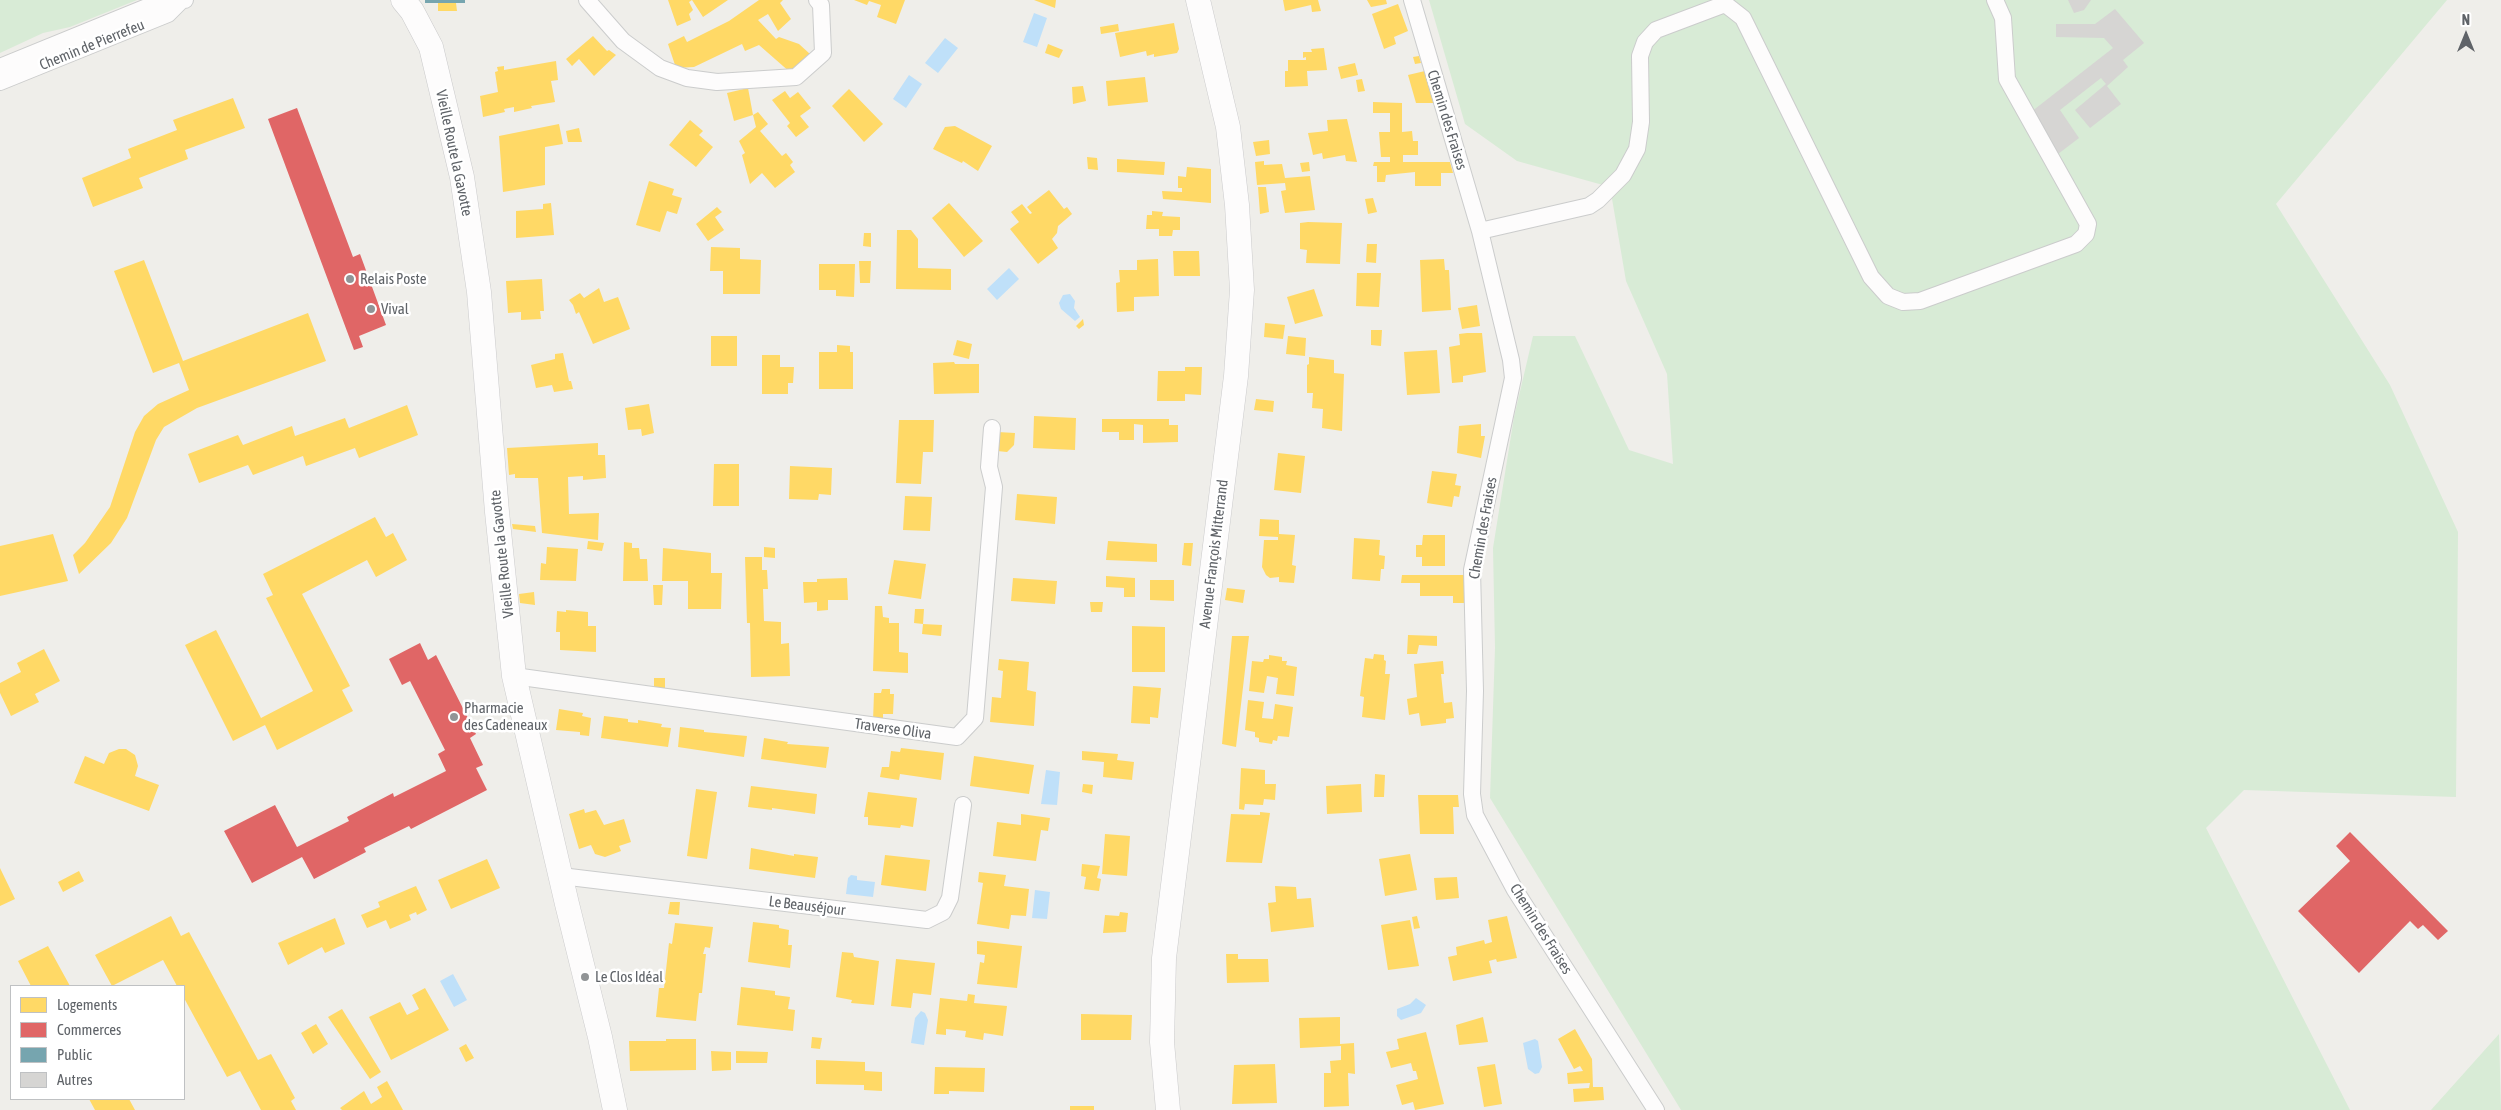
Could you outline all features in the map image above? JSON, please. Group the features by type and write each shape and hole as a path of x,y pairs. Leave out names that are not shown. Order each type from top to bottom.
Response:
{"street":[{"name":"Chemin de Pierrefeu","path":"0,67 164,0 183,1"},
{"name":"Vieille Route la Gavotte","path":"403,0 412,11 432,47 462,177 479,292 497,512 514,676 616,1110"},
{"path":"592,6 623,41 660,68 687,78 717,82 796,77 823,53 821,5 817,0"},
{"name":"Avenue François Mitterrand","path":"1168,1110 1162,1042 1164,958 1236,376 1242,290 1237,205 1228,126 1198,0"},
{"name":"Chemin des Fraises","path":"1412,0 1480,231 1511,360 1513,378 1472,570 1474,691 1472,794 1475,815 1515,890 1656,1110"},
{"path":"1480,231 1582,208 1598,200 1623,175 1637,149 1641,122 1640,56 1644,42 1656,30 1725,4 1743,18 1872,277 1888,296 1903,302 1920,300 2076,244 2086,234 2088,224 2006,79 2004,18 1995,0"},
{"name":"Chemin de Pierrefeu","path":"0,82 168,14 183,1"},
{"name":"Traverse Oliva","path":"514,676 957,737 975,718 994,488 989,467 992,428"},
{"name":"Le Beauséjour","path":"561,876 927,920 943,912 950,898 963,805"}],"green space":[{"path":"0,0 137,0 70,27 43,33 0,53"},
{"path":"1429,0 2447,0 2276,204 2390,385 2458,532 2456,797 2244,790 2206,828 2350,1110 1681,1110 1490,798 1495,648 1493,548 1514,417 1533,336 1575,336 1629,450 1673,464 1667,374 1626,281 1610,187 1517,161 1465,124"},
{"path":"2499,1034 2501,1110 2431,1110"}],"water":[{"path":"1034,13 1047,18 1037,47 1023,42"},
{"path":"945,38 958,48 938,73 925,63"},
{"path":"909,75 922,84 906,108 893,99"},
{"path":"1009,268 1019,279 997,300 987,289"},
{"path":"1070,294 1075,301 1074,308 1080,317 1075,321 1061,309 1059,303 1063,295"},
{"path":"1046,770 1060,772 1057,805 1041,804"},
{"path":"851,875 857,876 857,880 875,882 873,897 846,894 848,878"},
{"path":"1035,890 1050,892 1047,919 1032,918"},
{"path":"453,974 467,1000 454,1007 440,981"},
{"path":"1416,998 1426,1005 1421,1013 1401,1020 1397,1016 1397,1009 1410,1004"},
{"path":"921,1011 925,1013 928,1020 924,1045 911,1043 915,1018"},
{"path":"1535,1039 1538,1041 1542,1067 1539,1073 1535,1074 1528,1069 1523,1043"}],"building: Logements":[{"path":"668,0 692,0 689,2 693,10 689,14 691,20 677,26"},
{"path":"692,0 728,0 703,17"},
{"path":"759,0 783,0 780,3 791,19 778,31 768,14 758,20 776,39 779,37 799,44 810,54 791,73 759,45 745,51 742,44 694,67 676,68 668,44 684,36 687,42 729,21"},
{"path":"854,0 905,0 896,24 877,17 881,5 869,1 867,5"},
{"path":"1034,0 1056,0 1055,8"},
{"path":"1283,0 1318,0 1321,11 1312,12 1311,5 1285,11"},
{"path":"1367,0 1386,0 1387,4 1371,7"},
{"path":"438,2 456,3 457,11 438,11"},
{"path":"1398,4 1408,31 1394,37 1396,44 1384,49 1372,14"},
{"path":"1174,23 1179,49 1177,53 1154,57 1154,54 1147,56 1146,51 1120,57 1115,33"},
{"path":"1118,24 1119,31 1101,34 1100,27"},
{"path":"593,36 607,51 609,50 616,55 594,76 579,59 572,66 566,59"},
{"path":"1048,44 1063,50 1059,58 1045,53"},
{"path":"1324,48 1327,70 1307,71 1308,86 1285,87 1285,71 1288,71 1288,60 1306,60 1306,57 1303,58 1303,52 1312,52 1311,49"},
{"path":"1419,56 1421,63 1415,64 1413,57"},
{"path":"556,61 558,80 551,81 555,102 531,106 532,108 514,112 514,107 504,109 505,112 483,117 480,96 498,92 495,72 498,71 497,67 504,66 504,70"},
{"path":"1355,63 1358,75 1341,79 1338,67"},
{"path":"1425,71 1434,103 1416,103 1408,75"},
{"path":"1145,77 1148,102 1108,106 1106,81"},
{"path":"1362,79 1365,91 1358,92 1356,80"},
{"path":"1083,86 1086,101 1073,104 1072,87"},
{"path":"748,88 753,115 734,121 727,93"},
{"path":"849,89 883,124 864,142 832,106"},
{"path":"785,91 790,98 798,92 811,108 800,116 809,127 796,137 787,126 790,123 772,100"},
{"path":"233,98 245,128 185,150 188,159 139,178 143,188 93,207 82,178 131,158 128,149 177,130 173,120"},
{"path":"1373,102 1402,103 1402,132 1412,131 1413,141 1418,141 1418,155 1403,155 1403,162 1450,162 1453,173 1441,173 1441,186 1415,186 1415,172 1386,175 1385,182 1377,182 1377,166 1373,166 1374,162 1390,162 1390,157 1381,157 1379,132 1390,132 1390,113 1373,113"},
{"path":"758,112 768,124 760,131 782,156 786,153 793,162 790,165 795,172 775,188 762,173 750,184 742,155 745,153 739,141 756,127 753,115"},
{"path":"1347,119 1357,162 1346,161 1345,155 1323,159 1322,153 1313,155 1308,133 1328,131 1327,120"},
{"path":"690,120 703,131 699,135 713,147 696,167 669,145"},
{"path":"559,124 563,144 545,147 545,185 503,192 499,136"},
{"path":"955,126 992,146 978,171 963,161 962,163 933,149 945,127"},
{"path":"579,128 582,142 568,142 566,131"},
{"path":"1269,140 1270,154 1256,156 1253,142"},
{"path":"1087,157 1097,158 1098,170 1088,169"},
{"path":"1117,159 1165,162 1164,175 1117,172"},
{"path":"1264,161 1264,165 1282,164 1285,178 1310,176 1315,210 1285,213 1281,191 1286,190 1285,183 1257,185 1255,162"},
{"path":"1309,162 1310,171 1302,172 1300,163"},
{"path":"1187,167 1211,169 1211,203 1163,199 1162,191 1182,192 1182,188 1178,188 1178,176 1186,177"},
{"path":"649,181 674,189 672,195 682,198 677,214 667,211 660,232 636,225"},
{"path":"1258,187 1266,187 1269,212 1260,214"},
{"path":"1049,190 1064,209 1067,207 1072,214 1058,226 1057,233 1052,239 1058,248 1038,264 1010,229 1019,222 1011,212 1022,204 1030,214 1032,213 1027,207"},
{"path":"1373,198 1377,212 1368,214 1365,199"},
{"path":"551,203 554,235 516,238 516,211 543,209 543,204"},
{"path":"949,203 983,241 964,257 932,218"},
{"path":"717,207 722,212 715,217 724,230 708,241 696,224"},
{"path":"1152,211 1163,212 1162,216 1180,217 1180,230 1173,230 1172,236 1159,236 1159,229 1146,229 1147,215 1152,215"},
{"path":"1300,223 1342,223 1340,264 1306,263 1307,250 1300,249"},
{"path":"897,230 911,230 918,239 918,268 951,269 951,290 896,289"},
{"path":"864,233 871,233 871,247 863,246"},
{"path":"1367,244 1377,244 1376,263 1366,262"},
{"path":"711,247 740,248 740,259 761,260 760,294 723,294 723,271 710,271"},
{"path":"1173,251 1199,251 1200,276 1174,276"},
{"path":"1158,259 1159,296 1134,297 1134,311 1117,312 1116,283 1120,282 1119,270 1137,270 1137,260"},
{"path":"1444,259 1445,270 1449,270 1451,310 1422,312 1420,260"},
{"path":"144,260 183,361 308,313 326,361 197,408 164,427 156,440 127,518 111,543 79,574 73,555 85,543 110,507 135,432 144,416 158,404 189,390 179,363 153,373 114,271"},
{"path":"859,261 871,261 870,283 860,283"},
{"path":"819,264 855,264 854,297 836,296 836,290 819,290"},
{"path":"1357,273 1381,273 1379,307 1356,306"},
{"path":"542,279 544,311 540,311 541,319 521,320 521,312 508,313 506,281"},
{"path":"599,288 604,302 618,297 630,329 593,344 579,312 576,314 569,300 580,293 584,298"},
{"path":"1314,289 1323,316 1295,324 1287,297"},
{"path":"1477,305 1480,326 1462,329 1458,308"},
{"path":"1083,319 1084,325 1079,329 1076,326"},
{"path":"1265,323 1285,325 1283,339 1264,337"},
{"path":"1371,330 1382,330 1381,346 1371,345"},
{"path":"1482,333 1486,372 1463,376 1463,382 1452,383 1449,347 1460,345 1459,334"},
{"path":"711,336 737,336 737,366 711,366"},
{"path":"1288,336 1306,338 1305,356 1286,354"},
{"path":"957,340 972,344 969,359 953,355"},
{"path":"837,345 850,346 850,352 853,352 853,389 819,389 819,352 837,352"},
{"path":"1437,350 1440,393 1407,395 1404,352"},
{"path":"563,353 569,381 571,381 573,389 554,392 552,385 536,388 531,365 555,359 555,354"},
{"path":"762,355 780,355 780,367 794,367 793,383 788,383 788,394 762,394"},
{"path":"1309,357 1334,360 1334,373 1344,374 1342,431 1322,428 1323,409 1312,408 1313,393 1307,393 1307,365 1309,364"},
{"path":"954,362 955,364 979,364 979,393 934,394 933,363"},
{"path":"1185,367 1202,367 1201,395 1185,394 1185,401 1157,401 1158,371 1185,371"},
{"path":"1256,399 1274,401 1273,412 1254,410"},
{"path":"649,404 654,433 642,436 641,429 628,430 625,408"},
{"path":"407,405 418,435 359,458 355,448 306,466 303,456 253,475 248,465 199,483 188,454 238,435 243,445 292,426 295,436 345,418 349,428"},
{"path":"1034,416 1076,418 1075,450 1033,448"},
{"path":"1102,419 1169,419 1169,425 1178,425 1178,442 1143,443 1143,425 1134,424 1134,440 1119,440 1119,432 1102,432"},
{"path":"899,420 934,420 933,452 923,452 921,484 896,483"},
{"path":"1481,424 1481,436 1485,436 1481,458 1457,453 1459,426"},
{"path":"998,432 1015,433 1014,445 1007,452 997,451"},
{"path":"598,443 598,455 605,455 606,478 583,480 583,476 568,477 569,514 599,513 598,540 542,533 538,478 515,478 515,474 509,475 507,448"},
{"path":"1278,453 1305,456 1301,493 1274,490"},
{"path":"714,464 739,464 739,506 713,506"},
{"path":"790,466 832,468 831,495 819,494 818,500 789,499"},
{"path":"1432,471 1457,474 1455,485 1461,486 1459,497 1454,496 1452,507 1427,503"},
{"path":"1017,494 1057,497 1055,524 1015,520"},
{"path":"905,496 932,497 930,531 903,530"},
{"path":"375,517 386,537 393,533 407,560 376,577 367,560 302,594 350,686 342,690 353,711 277,750 265,725 233,741 185,645 216,630 261,718 313,691 266,598 273,595 263,574"},
{"path":"1260,519 1279,520 1279,534 1295,535 1292,565 1296,566 1294,583 1279,582 1279,577 1270,578 1266,575 1262,567 1264,540 1278,540 1278,537 1259,536"},
{"path":"512,524 535,526 536,532 513,529"},
{"path":"53,534 68,581 0,596 0,546"},
{"path":"1423,535 1445,535 1445,566 1422,566 1422,557 1416,557 1416,545 1422,545"},
{"path":"1354,538 1380,540 1379,555 1385,556 1384,569 1381,569 1380,581 1352,579"},
{"path":"588,541 604,543 602,551 587,549"},
{"path":"1108,541 1157,544 1157,562 1106,560"},
{"path":"624,542 632,543 632,548 639,548 640,559 647,559 648,581 623,581"},
{"path":"1184,543 1193,543 1191,566 1182,565"},
{"path":"547,547 578,549 576,581 540,580 541,563 546,564"},
{"path":"764,547 775,548 775,558 764,557"},
{"path":"663,548 711,553 711,573 722,573 721,609 688,609 688,581 662,581"},
{"path":"745,557 762,557 762,570 767,570 768,589 763,589 764,621 781,622 781,644 789,643 790,676 751,677 750,623 747,623"},
{"path":"894,560 926,564 921,599 888,594"},
{"path":"1402,575 1466,575 1466,603 1453,603 1453,596 1420,596 1420,583 1401,583"},
{"path":"1106,576 1135,578 1135,597 1124,597 1124,588 1106,587"},
{"path":"847,578 848,600 828,600 828,610 817,611 817,602 804,603 803,582 817,582 817,579"},
{"path":"1013,578 1057,581 1055,604 1011,601"},
{"path":"1150,580 1174,580 1174,601 1150,600"},
{"path":"653,585 663,585 662,605 654,605"},
{"path":"1227,588 1245,590 1243,603 1225,600"},
{"path":"534,592 535,605 520,603 519,594"},
{"path":"1090,602 1103,602 1102,612 1091,612"},
{"path":"875,606 882,606 883,617 889,618 889,623 899,623 899,652 908,653 908,673 873,671"},
{"path":"915,609 924,609 923,624 914,623"},
{"path":"566,610 588,612 588,626 596,626 596,652 560,650 560,632 556,632 557,611 566,612"},
{"path":"923,624 942,625 941,636 922,634"},
{"path":"1132,626 1165,627 1165,672 1132,672"},
{"path":"1408,635 1437,636 1437,646 1419,645 1417,654 1407,654"},
{"path":"1232,636 1249,636 1236,747 1222,744"},
{"path":"44,649 60,681 35,694 39,702 11,716 0,693 0,683 21,672 17,663"},
{"path":"1374,654 1384,655 1384,660 1386,661 1385,674 1390,674 1385,720 1362,717 1364,697 1360,696 1365,658 1373,659"},
{"path":"1269,655 1282,657 1282,661 1287,661 1286,665 1297,667 1294,696 1276,694 1278,678 1267,676 1264,693 1249,691 1252,661 1263,662 1264,659 1269,659"},
{"path":"999,659 1029,662 1027,690 1036,692 1034,726 990,722 992,697 1001,698 1003,671 998,670"},
{"path":"1443,661 1444,674 1441,674 1444,703 1452,702 1454,718 1446,719 1446,723 1421,726 1419,713 1409,715 1407,699 1417,697 1414,664"},
{"path":"654,678 665,678 665,692 654,690"},
{"path":"1133,686 1161,688 1158,718 1150,717 1150,724 1131,723"},
{"path":"882,689 890,689 890,694 894,694 893,714 883,714 883,722 873,721 874,693 881,693"},
{"path":"1248,700 1264,702 1262,718 1273,719 1275,704 1293,707 1289,737 1278,736 1277,741 1273,740 1272,744 1259,742 1259,738 1255,737 1255,732 1245,730"},
{"path":"559,709 583,713 582,716 591,718 589,736 580,735 580,732 556,730"},
{"path":"604,716 628,719 628,722 638,723 638,720 662,724 661,727 671,728 668,747 601,738"},
{"path":"680,727 704,730 704,732 747,736 744,757 678,747"},
{"path":"764,738 788,742 787,744 829,747 826,768 761,759"},
{"path":"901,748 944,753 941,780 900,774 899,780 880,777 882,767 889,767 891,751 900,752"},
{"path":"119,749 126,749 135,755 138,766 135,776 159,785 149,811 74,783 85,756 104,764 109,753"},
{"path":"1082,751 1118,754 1117,760 1134,762 1132,780 1103,777 1104,762 1082,760"},
{"path":"974,756 1034,765 1029,794 970,786"},
{"path":"1241,768 1265,770 1265,784 1276,784 1275,800 1264,799 1263,805 1245,804 1244,810 1239,809"},
{"path":"1375,774 1385,775 1384,797 1374,797"},
{"path":"1083,784 1093,785 1092,794 1082,792"},
{"path":"1361,784 1362,812 1327,814 1326,786"},
{"path":"751,786 817,794 815,814 748,807"},
{"path":"696,789 717,792 707,859 687,856"},
{"path":"868,792 917,798 913,827 901,825 900,828 868,825 868,817 864,817"},
{"path":"1418,795 1458,795 1459,807 1453,807 1454,834 1420,834"},
{"path":"584,809 585,813 596,810 604,825 624,819 631,842 619,846 621,851 605,857 595,854 591,845 579,849 569,814"},
{"path":"1260,812 1270,813 1262,863 1226,862 1231,814 1260,815"},
{"path":"1021,814 1050,818 1048,831 1041,830 1036,861 993,856 997,822 1021,825"},
{"path":"1105,834 1130,836 1127,876 1102,874"},
{"path":"751,848 794,856 794,854 818,857 815,878 749,869"},
{"path":"1410,854 1417,890 1385,896 1379,859"},
{"path":"885,855 930,860 926,891 881,885"},
{"path":"487,859 500,888 451,909 438,880"},
{"path":"1082,864 1100,866 1097,878 1101,879 1099,891 1084,889 1086,877 1081,876"},
{"path":"0,868 15,899 0,906"},
{"path":"79,871 84,881 63,892 58,882"},
{"path":"979,872 1006,875 1004,886 1029,889 1026,916 1011,915 1009,929 977,924 983,883 978,882"},
{"path":"1457,877 1459,898 1436,900 1434,878"},
{"path":"416,886 427,910 417,915 416,912 409,915 411,920 390,929 386,920 367,928 361,915 380,907 378,902"},
{"path":"1275,886 1296,887 1297,899 1311,898 1314,927 1271,932 1268,903 1276,902"},
{"path":"670,902 680,902 679,915 668,914"},
{"path":"1120,912 1128,913 1126,932 1103,933 1105,915 1119,916"},
{"path":"171,916 181,936 189,932 258,1060 271,1054 295,1098 291,1101 296,1110 261,1110 240,1071 227,1077 185,1000 185,985 176,985 163,960 111,985 95,955"},
{"path":"1417,916 1420,928 1414,929 1412,917"},
{"path":"1507,916 1517,958 1497,962 1496,959 1489,961 1492,973 1453,981 1448,957 1457,955 1456,947 1484,940 1485,944 1492,942 1488,920"},
{"path":"335,918 345,944 325,953 322,947 288,965 278,943"},
{"path":"1410,920 1419,966 1388,970 1381,925"},
{"path":"753,922 779,925 779,928 789,930 788,945 792,945 790,968 748,962"},
{"path":"675,923 713,927 710,948 705,947 703,954 706,954 702,993 699,993 696,1021 656,1017 659,988 664,988 669,943 672,944"},
{"path":"977,941 1022,946 1017,988 977,984 980,962 984,963 985,955 977,954"},
{"path":"48,946 69,985 30,985 18,961"},
{"path":"842,952 853,953 854,957 879,961 874,1005 851,1003 852,1000 836,997"},
{"path":"1226,954 1238,954 1238,959 1268,959 1269,982 1227,983"},
{"path":"896,959 935,963 931,995 913,993 911,1008 891,1006"},
{"path":"741,987 775,991 775,995 790,997 788,1009 795,1010 793,1031 737,1025"},
{"path":"425,988 449,1030 391,1060 369,1017 400,1002 407,1015 419,1009 412,995"},
{"path":"968,994 975,995 974,1003 1007,1006 1003,1036 984,1033 983,1040 965,1037 966,1031 946,1029 946,1035 936,1034 940,998 967,1001"},
{"path":"342,1009 381,1072 370,1079 328,1017"},
{"path":"1081,1014 1132,1015 1131,1040 1081,1040"},
{"path":"1340,1017 1340,1044 1354,1043 1355,1074 1348,1073 1349,1106 1324,1107 1324,1073 1331,1073 1330,1061 1341,1060 1341,1046 1300,1048 1299,1018"},
{"path":"1483,1017 1488,1042 1459,1045 1456,1025"},
{"path":"316,1024 328,1044 313,1054 301,1033"},
{"path":"1575,1029 1592,1059 1593,1087 1603,1087 1604,1100 1574,1102 1573,1089 1589,1088 1590,1083 1568,1084 1567,1073 1583,1071 1580,1066 1574,1069 1558,1039"},
{"path":"1426,1032 1444,1104 1415,1110 1413,1102 1402,1105 1396,1085 1418,1079 1416,1071 1413,1071 1411,1063 1391,1068 1386,1052 1399,1049 1397,1039"},
{"path":"812,1037 822,1038 820,1049 811,1048"},
{"path":"666,1039 696,1039 696,1070 630,1071 629,1041 666,1041"},
{"path":"466,1044 474,1058 466,1062 459,1048"},
{"path":"711,1051 731,1052 731,1070 712,1071"},
{"path":"736,1051 768,1052 767,1063 736,1063"},
{"path":"816,1060 865,1062 865,1071 882,1072 882,1091 864,1090 864,1085 816,1084"},
{"path":"1275,1064 1277,1103 1232,1104 1234,1065"},
{"path":"1495,1064 1502,1104 1484,1107 1477,1067"},
{"path":"935,1067 985,1068 984,1092 949,1091 949,1094 934,1094"},
{"path":"387,1081 403,1110 342,1110 340,1108 364,1091 371,1104 382,1097 377,1087"},
{"path":"90,1100 130,1100 135,1110 95,1110"},
{"path":"1070,1106 1094,1106 1094,1110 1070,1110"}],"building: Commerces":[{"path":"297,108 353,257 360,254 386,325 359,336 363,347 354,350 268,119"},
{"path":"420,643 428,660 436,655 476,734 470,738 483,765 476,768 487,790 411,829 409,826 364,848 366,852 314,879 302,857 252,883 224,831 275,805 297,847 349,821 347,817 393,793 394,797 446,771 438,754 445,750 410,681 402,685 389,659"},
{"path":"2350,832 2448,931 2438,940 2423,925 2418,929 2410,921 2359,973 2298,911 2350,861 2336,846"}],"building: Public":[{"path":"425,0 465,0 465,3 425,3"}],"building: Autres":[{"path":"2068,0 2091,0 2084,10 2074,13"},
{"path":"2115,9 2144,43 2123,60 2128,67 2107,86 2121,104 2090,128 2075,110 2106,84 2101,78 2060,110 2079,138 2058,154 2031,112 2113,48 2104,38 2056,37 2056,24 2095,24"}],"place":[{"name":"Relais Poste","path":"350,279"},
{"name":"Vival","path":"371,309"},
{"name":"Pharmacie des Cadeneaux","path":"454,717"},
{"name":"Le Clos Idéal","path":"585,977"}]}
